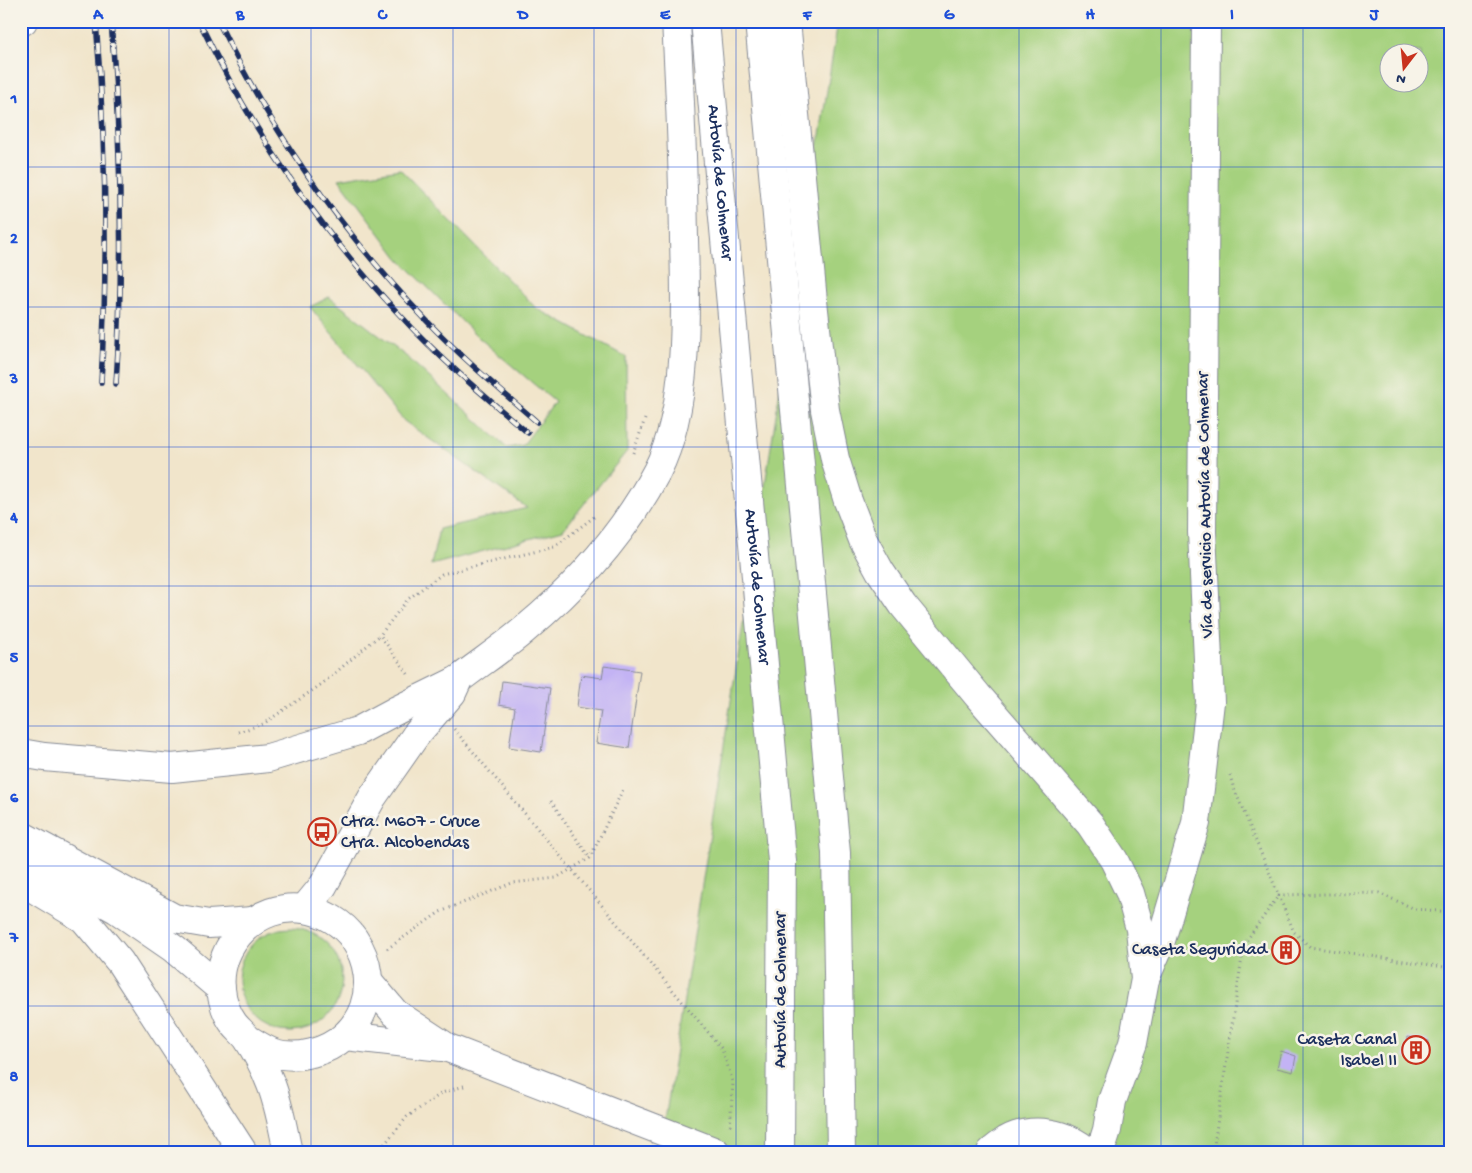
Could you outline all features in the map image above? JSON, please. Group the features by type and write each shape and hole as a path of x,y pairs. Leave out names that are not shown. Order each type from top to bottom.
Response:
{"main road":[{"path":"21,753 172,768 268,758 358,731 458,680 524,630 563,594 594,561 617,533 658,470 668,442 678,398 684,350 685,281 683,176 676,21"},
{"name":"Autovía de Colmenar","path":"704,21 782,861 780,1152"},
{"path":"760,21 836,853 841,1152"},
{"path":"786,21 825,410 835,459 848,502 863,540 880,571 904,605 978,696 1090,824 1114,860 1130,893 1140,929 1145,979 1133,1043 1112,1101 1107,1130 1100,1152"},
{"name":"Vía de servicio Autovía de Colmenar","path":"1145,979 1159,947 1196,823 1210,702 1202,532 1206,21"},
{"path":"304,909 323,886 372,798 416,735 452,693 458,680"},
{"path":"21,835 174,918 209,924 253,921"},
{"path":"21,858 116,909 174,949 221,989"},
{"path":"21,880 84,919 120,962 243,1152"},
{"path":"248,1039 275,1053 302,1055 323,1050 345,1036 359,1018 366,1000 367,973 361,950 348,931 324,914 304,909 289,908 274,911 253,921 238,933 228,950 221,972 221,989 225,1006 233,1023 248,1039 271,1082 288,1152"},
{"path":"367,973 395,1014 448,1048 643,1123 723,1143"},
{"path":"345,1036 448,1048"},
{"path":"990,1152 1008,1140 1032,1133 1056,1134 1078,1143 1088,1152"}],"path":[{"path":"632,457 647,413"},
{"path":"236,733 263,724 322,684 380,635 408,599 442,574 554,547 600,513"},
{"path":"380,635 407,672"},
{"path":"468,745 722,1049 733,1082 723,1143"},
{"path":"1228,767 1233,786 1294,932 1310,947 1451,968"},
{"path":"367,973 440,912 512,883 556,878 590,858 624,788"},
{"path":"551,801 590,858"},
{"path":"1279,895 1379,893 1415,910 1451,912"},
{"path":"1213,1152 1244,944 1279,895"},
{"path":"378,1152 407,1117 442,1093 509,1071"}],"green space":[{"path":"838,21 1451,21 1451,1152 660,1152"},
{"path":"400,169 536,308 626,357 627,451 563,530 431,565 439,529 527,508 404,421 310,307 329,297 407,357 507,448 523,445 555,402 478,337 398,258 339,179"},
{"path":"290,928 310,932 327,943 338,960 342,980 338,1000 327,1017 310,1028 290,1032 270,1028 253,1017 242,1000 238,980 242,960 253,943 270,932"}],"building":[{"path":"604,666 640,671 629,748 596,743 601,711 577,707 581,675 602,678"},
{"path":"502,681 550,688 541,752 509,747 515,708 499,705"},
{"name":"Caseta Seguridad","path":"1286,940 1295,955 1286,961 1277,946"},
{"name":"Caseta Canal Isabel II","path":"1408,1037 1429,1041 1424,1063 1404,1058"},
{"path":"1281,1051 1296,1056 1293,1072 1277,1068"}],"railway":[{"path":"96,21 105,202 105,292 101,382"},
{"path":"111,21 119,157 121,248 116,384"},
{"path":"199,21 220,64 268,146 322,223 415,331 470,384 528,433"},
{"path":"218,21 261,102 285,140 310,178 365,251 438,333 537,422"}],"place":[{"name":"Ctra. M607 - Cruce Ctra. Alcobendas","path":"322,832"},
{"name":"Caseta Seguridad","path":"1286,950"},
{"name":"Caseta Canal Isabel II","path":"1416,1050"}]}
